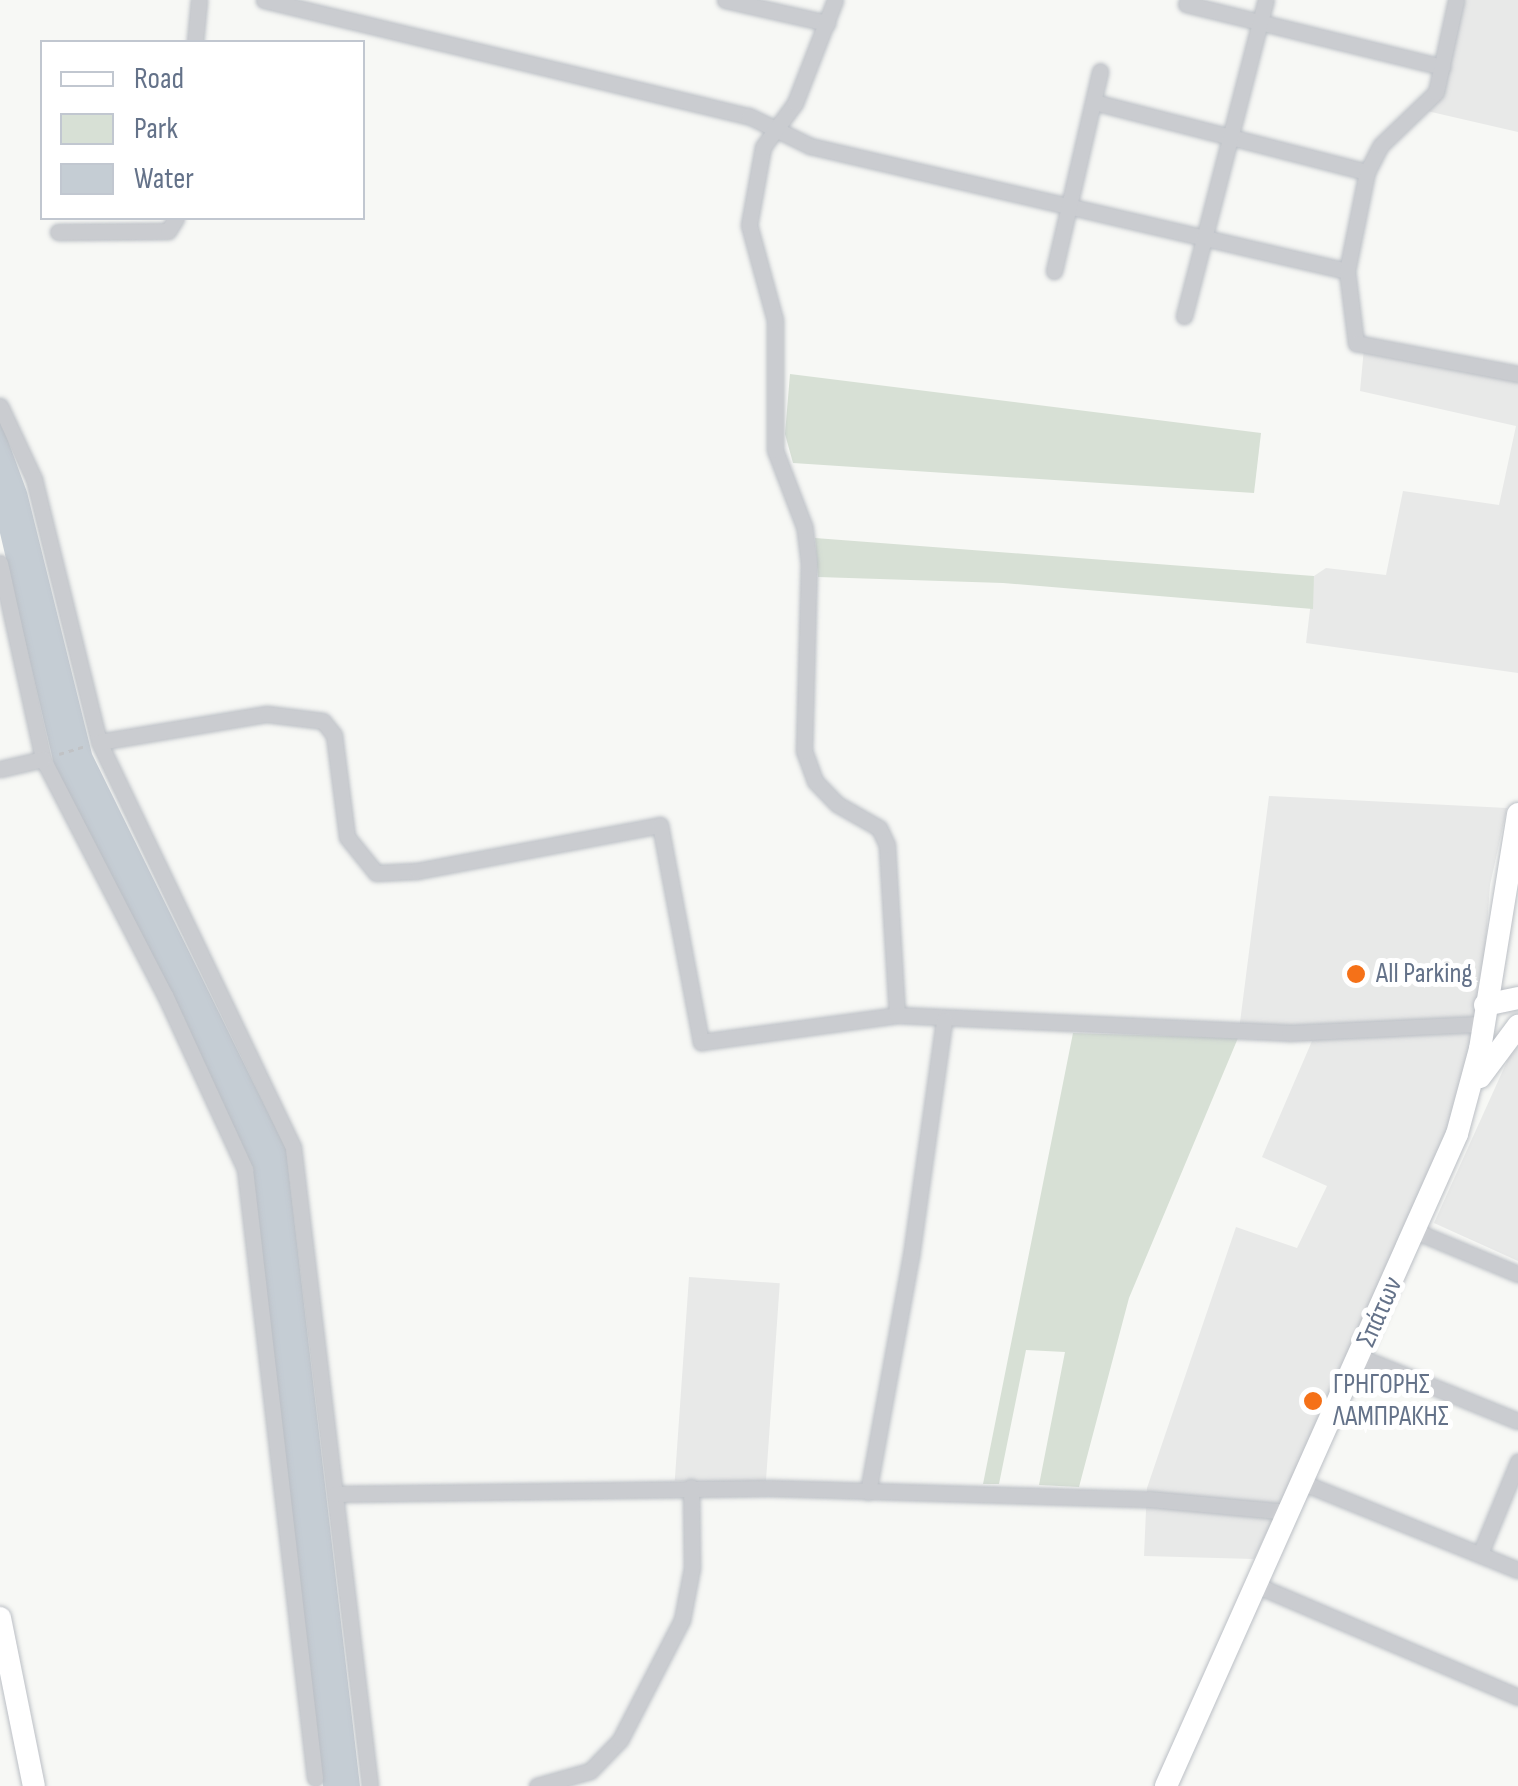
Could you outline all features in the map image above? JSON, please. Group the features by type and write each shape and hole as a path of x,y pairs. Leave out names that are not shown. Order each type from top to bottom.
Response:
{"main road":[{"name":"Σπάτων","path":"1166,1786 1416,1232 1470,1093 1518,814"},
{"path":"1484,1014 1518,998"},
{"path":"1484,1014 1518,1014"},
{"path":"1470,1093 1518,1026"},
{"path":"0,1618 34,1786"}],"street":[{"path":"195,40 199,0"},
{"path":"264,0 779,128 810,146 1069,205 1206,243 1347,271"},
{"path":"724,0 827,22"},
{"path":"835,0 779,128 763,147 749,225 775,320 774,450 804,526 809,564 804,751 814,781 838,804 879,828 888,844 897,1015"},
{"path":"1184,316 1266,0"},
{"path":"1456,0 1436,92 1381,146 1367,172 1347,271 1356,343 1518,374"},
{"path":"1186,4 1260,26 1442,68"},
{"path":"1054,270 1100,71"},
{"path":"1094,102 1367,172"},
{"path":"58,232 168,231 175,220"},
{"path":"0,406 34,479 98,742 292,1147 370,1786"},
{"path":"0,563 43,759 166,995 245,1169 315,1778"},
{"path":"98,742 267,714 323,721 334,734 347,836 376,873 417,872 660,826 701,1042 897,1015 1289,1033 1484,1014"},
{"path":"0,768 43,759"},
{"path":"868,1492 912,1256 944,1020"},
{"path":"1416,1232 1518,1274"},
{"path":"1360,1358 1518,1421"},
{"path":"1480,1554 1518,1462"},
{"path":"1301,1482 1518,1570"},
{"path":"335,1494 691,1487 1149,1499 1288,1512"},
{"path":"537,1786 590,1771 620,1740 682,1620 692,1568 691,1487"},
{"path":"1256,1585 1518,1697"}],"path":[{"path":"43,759 98,742"}],"shaded area":[{"path":"1461,0 1518,0 1518,132 1427,111 1443,95"},
{"path":"1364,348 1518,379 1518,673 1306,643 1314,576 1326,568 1386,575 1403,491 1499,505 1516,426 1360,391"},
{"path":"1269,796 1507,808 1490,885 1478,1050 1462,1116 1254,1559 1144,1556 1147,1488 1236,1227 1297,1248 1327,1186 1262,1157 1312,1041 1238,1038"},
{"path":"1518,1037 1518,1261 1434,1223"},
{"path":"689,1277 780,1283 766,1487 675,1481"}],"green space":[{"path":"790,374 1261,433 1254,493 793,463 785,434"},
{"path":"815,538 1314,576 1313,609 1003,583 818,577"},
{"path":"1073,1033 1238,1038 1129,1298 1079,1487 1039,1485 1065,1352 1026,1350 999,1484 983,1484"}],"water":[{"path":"0,419 27,492 92,754 286,1149 360,1786 323,1786 248,1162 55,769 0,533"}],"place":[{"name":"All Parking","path":"1356,974"},
{"name":"ΓΡΗΓΟΡΗΣ ΛΑΜΠΡΑΚΗΣ","path":"1313,1401"}]}
